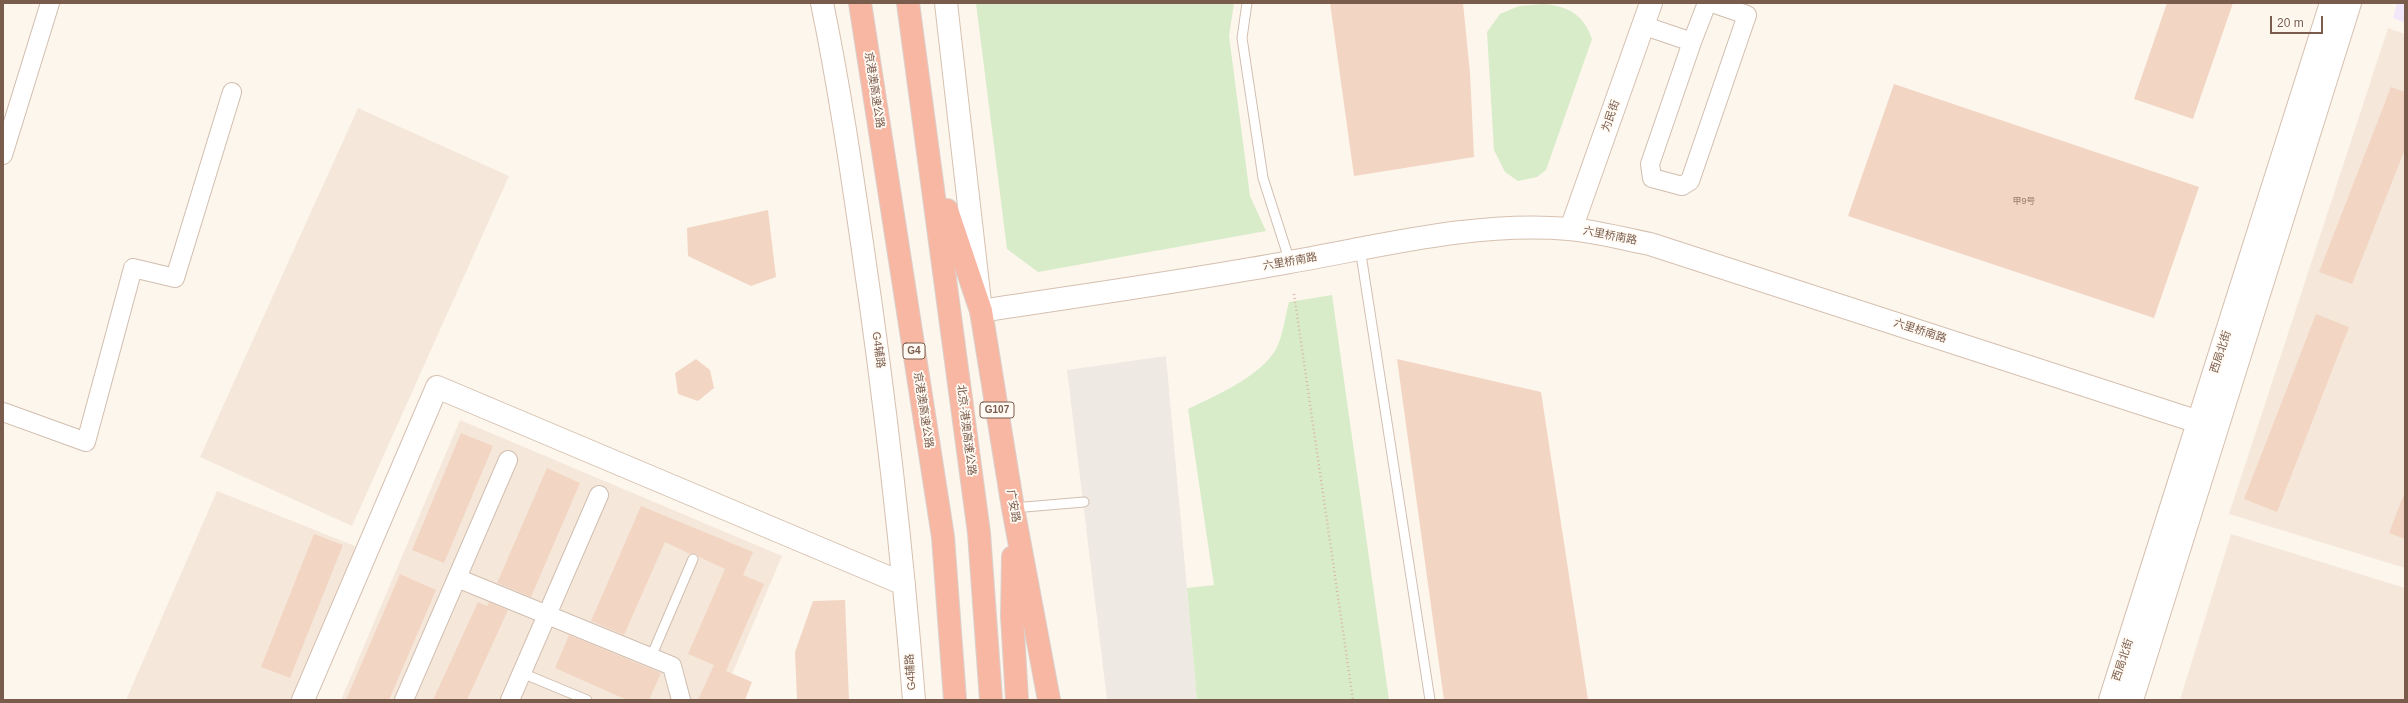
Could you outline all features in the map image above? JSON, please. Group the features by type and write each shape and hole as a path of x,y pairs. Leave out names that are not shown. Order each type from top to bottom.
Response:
{"highway":[{"name":"京港澳高速公路","path":"860,3 943,537 955,700"},
{"path":"908,3 931,161"},
{"name":"G107","path":"931,161 981,311"},
{"name":"北京-港澳高速公路","path":"931,161 979,533 991,700"},
{"name":"广安路","path":"981,311 1013,508 1049,700"},
{"path":"1013,508 1012,616 1017,700"}],"street":[{"path":"3,155 50,3"},
{"name":"G4辅路","path":"822,3 840,90 880,366 904,584 914,700"},
{"path":"946,3 981,311"},
{"name":"为民街","path":"1571,229 1651,3"},
{"path":"1707,3 1650,164 1652,178 1682,186 1690,181 1747,15 1712,3"},
{"name":"西局北街","path":"2132,700 2208,425 2331,3"},
{"name":"西局北街","path":"2110,700 2208,425 2350,3"},
{"path":"1642,25 1692,42"},
{"path":"3,412 86,442 133,268 175,278 232,92"},
{"name":"六里桥南路","path":"981,311 1290,262 1360,248 1462,232 1508,229 1571,229 1650,244 2208,425"},
{"path":"302,700 437,387 904,584"},
{"path":"404,700 508,460"},
{"path":"510,700 599,494"},
{"path":"457,578 672,666 681,700"}],"lane":[{"path":"1248,3 1242,38 1263,178 1290,262"},
{"path":"1360,248 1430,700"},
{"path":"1013,508 1084,502"},
{"path":"651,657 693,559"},
{"path":"522,673 587,700"}],"path":[{"path":"1294,294 1354,700"}],"shaded area":[{"path":"2397,3 2405,3 2405,23 2393,18"},
{"path":"2388,28 2405,34 2405,568 2229,514"},
{"path":"358,108 509,176 352,526 200,457"},
{"path":"1166,356 1197,700 1107,700 1067,370"},
{"path":"460,420 782,556 721,700 341,700"},
{"path":"217,491 360,548 296,700 126,700"},
{"path":"2231,534 2405,588 2405,700 2180,700"}],"green space":[{"path":"976,3 1234,3 1229,36 1250,196 1266,231 1038,272 1007,249"},
{"path":"1544,4 1560,7 1574,13 1580,18 1589,31 1592,39 1546,170 1537,177 1518,181 1505,172 1494,150 1487,32 1500,14 1519,6"},
{"path":"1332,295 1389,700 1197,700 1187,588 1214,585 1188,409 1211,398 1249,376 1269,359 1276,349 1280,338 1289,302"}],"building":[{"path":"1330,3 1463,3 1470,73 1474,157 1354,176"},
{"path":"2167,3 2233,3 2193,119 2134,99"},
{"path":"1894,84 2199,187 2154,318 1848,216"},
{"path":"2391,87 2405,92 2405,149 2352,284 2319,272"},
{"path":"768,210 776,277 751,286 688,256 687,228"},
{"path":"2316,314 2349,327 2277,512 2244,499"},
{"path":"696,359 710,370 714,388 698,401 678,394 675,373"},
{"path":"1397,359 1541,392 1588,700 1444,700"},
{"path":"461,433 493,446 444,563 412,550"},
{"path":"547,468 580,483 531,597 497,583"},
{"path":"2404,494 2405,495 2405,539 2389,533"},
{"path":"641,506 753,552 743,575 764,584 726,671 752,682 745,700 698,700 714,665 688,654 725,569 699,557 696,554 690,554 665,542 624,635 591,621"},
{"path":"314,534 343,545 290,678 261,667"},
{"path":"400,574 436,590 389,700 346,700"},
{"path":"845,600 849,700 797,700 795,652 813,601"},
{"path":"478,602 487,606 489,602 508,610 467,700 433,700"},
{"path":"569,635 661,673 649,700 627,700 555,668"}]}
